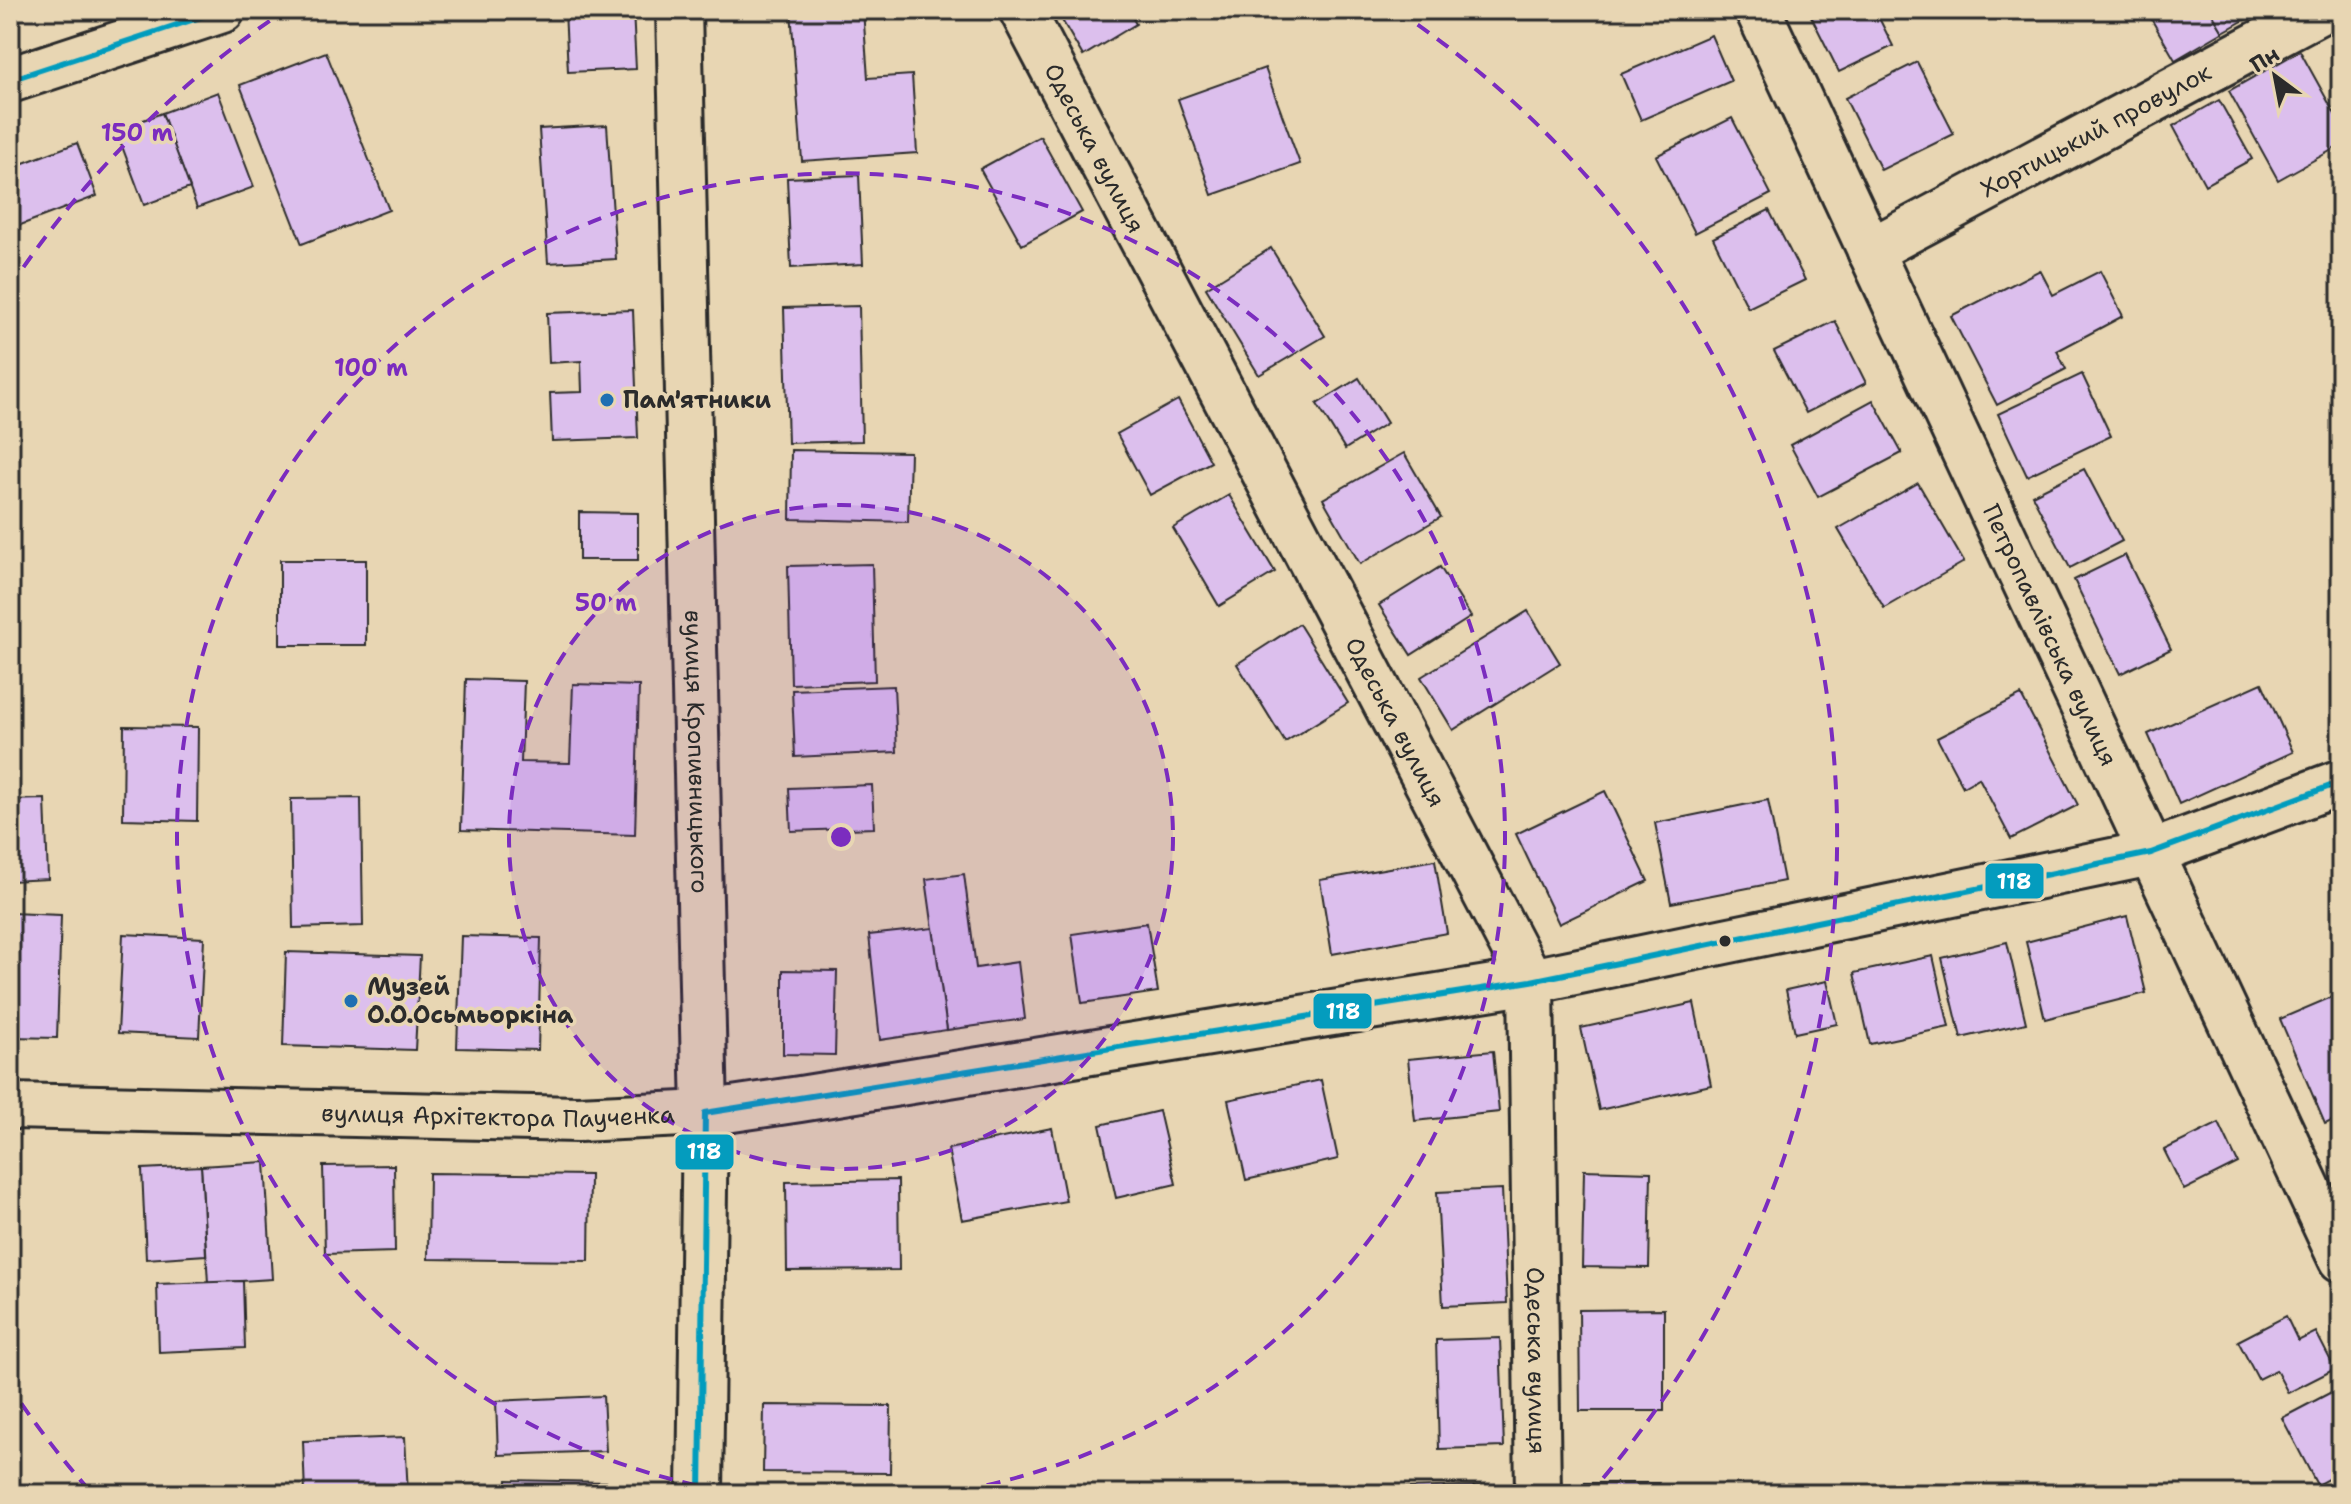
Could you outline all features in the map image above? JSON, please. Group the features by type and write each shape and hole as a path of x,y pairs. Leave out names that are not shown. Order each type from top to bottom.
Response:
{"street":[{"path":"10,80 222,10"},
{"name":"вулиця Кропивницького","path":"679,10 705,1113 700,1494"},
{"name":"Одеська вулиця","path":"1022,10 1531,981 1538,1494"},
{"name":"Петропавлівська вулиця","path":"1758,10 2341,1259"},
{"name":"Хортицький провулок","path":"1870,251 2322,10"},
{"name":"вулиця Архітектора Паученка","path":"10,1106 578,1119 705,1113 1531,981 2151,853 2341,782"}],"building":[{"path":"565,10 633,10 636,69 568,72"},
{"path":"791,10 863,10 868,78 912,75 917,153 802,161"},
{"path":"1056,10 1128,10 1136,24 1083,56"},
{"path":"1808,10 1875,10 1893,46 1839,72"},
{"path":"2146,10 2210,10 2223,32 2175,60"},
{"path":"2210,10 2262,10 2223,32"},
{"path":"1711,35 1731,81 1641,120 1621,74"},
{"path":"2300,51 2341,125 2341,145 2278,180 2229,91"},
{"path":"326,52 389,210 302,244 240,85"},
{"path":"1917,62 1954,134 1881,170 1845,98"},
{"path":"1265,68 1300,164 1212,195 1178,99"},
{"path":"218,92 254,187 197,208 162,113"},
{"path":"2219,100 2252,159 2205,185 2173,126"},
{"path":"162,113 190,188 144,205 116,130"},
{"path":"1732,118 1771,194 1695,233 1656,156"},
{"path":"607,125 616,259 548,263 539,129"},
{"path":"1040,136 1082,212 1022,245 980,169"},
{"path":"77,143 97,196 10,229 10,168"},
{"path":"859,175 863,264 791,268 787,178"},
{"path":"1769,210 1805,280 1748,308 1713,238"},
{"path":"1271,248 1325,336 1259,375 1206,288"},
{"path":"2040,270 2053,295 2100,271 2123,316 2057,351 2066,369 1997,405 1951,316"},
{"path":"859,306 862,441 788,443 784,308"},
{"path":"633,310 638,438 552,441 550,393 582,392 581,361 549,363 547,313"},
{"path":"1835,321 1866,383 1806,413 1774,351"},
{"path":"2082,374 2111,436 2027,476 1998,414"},
{"path":"1359,378 1387,423 1345,449 1317,404"},
{"path":"1178,400 1211,462 1150,495 1117,434"},
{"path":"1873,400 1902,453 1818,497 1790,445"},
{"path":"791,450 910,452 908,522 790,519"},
{"path":"1404,453 1441,517 1360,564 1323,499"},
{"path":"2084,469 2122,541 2070,568 2032,495"},
{"path":"1918,483 1964,562 1884,608 1838,529"},
{"path":"1229,495 1275,572 1219,606 1173,528"},
{"path":"579,512 638,513 638,560 579,560"},
{"path":"2125,555 2171,649 2120,674 2074,580"},
{"path":"280,560 366,560 366,645 280,645"},
{"path":"872,564 875,681 791,684 788,566"},
{"path":"1440,567 1471,617 1411,655 1379,605"},
{"path":"1528,611 1560,663 1453,730 1421,677"},
{"path":"1299,624 1348,703 1285,742 1237,664"},
{"path":"466,679 524,681 521,762 570,763 573,684 639,686 635,835 461,830"},
{"path":"2262,683 2293,752 2179,804 2148,734"},
{"path":"894,686 897,752 795,757 792,690"},
{"path":"2021,695 2078,805 2011,839 1979,778 1963,787 1937,738"},
{"path":"124,726 198,727 197,821 123,819"},
{"path":"872,785 874,828 791,831 789,788"},
{"path":"1605,791 1648,881 1559,924 1516,834"},
{"path":"361,798 363,926 293,928 291,799"},
{"path":"45,799 48,879 10,881 10,800"},
{"path":"1768,800 1784,881 1671,903 1655,823"},
{"path":"1435,860 1447,933 1332,954 1320,880"},
{"path":"964,874 976,968 1018,962 1025,1019 947,1030 926,879"},
{"path":"10,913 61,915 57,1038 10,1037"},
{"path":"2127,916 2146,993 2045,1019 2026,942"},
{"path":"1147,923 1158,992 1082,1003 1072,934"},
{"path":"933,928 947,1030 880,1040 869,935"},
{"path":"123,934 204,938 199,1037 118,1033"},
{"path":"461,936 541,938 538,1050 457,1048"},
{"path":"2007,942 2026,1023 1961,1038 1942,958"},
{"name":"Музей О.О.Осьмьоркіна","path":"286,952 420,956 415,1050 283,1046"},
{"path":"1933,956 1949,1027 1870,1044 1854,973"},
{"path":"783,970 837,971 835,1055 783,1054"},
{"path":"1827,981 1837,1024 1795,1033 1786,990"},
{"path":"2341,993 2341,1117 2325,1124 2280,1019"},
{"path":"1694,1003 1711,1085 1599,1110 1581,1028"},
{"path":"1493,1051 1499,1112 1415,1121 1408,1059"},
{"path":"1321,1080 1338,1159 1246,1180 1228,1100"},
{"path":"1159,1111 1176,1184 1116,1198 1100,1125"},
{"path":"2219,1123 2238,1163 2184,1190 2164,1150"},
{"path":"1052,1128 1066,1201 962,1220 948,1149"},
{"path":"265,1162 272,1279 208,1283 201,1166"},
{"path":"394,1165 395,1252 325,1254 323,1166"},
{"path":"201,1166 206,1255 146,1259 142,1169"},
{"path":"1584,1170 1651,1172 1649,1268 1582,1267"},
{"path":"429,1173 590,1175 589,1261 428,1259"},
{"path":"898,1180 899,1270 787,1271 786,1182"},
{"path":"1502,1189 1507,1303 1443,1306 1437,1192"},
{"path":"243,1281 245,1348 159,1352 157,1284"},
{"path":"1664,1309 1664,1411 1580,1411 1579,1310"},
{"path":"2286,1316 2298,1341 2316,1332 2335,1369 2288,1393 2276,1370 2258,1379 2238,1341"},
{"path":"1500,1338 1504,1447 1439,1449 1436,1340"},
{"path":"2341,1387 2341,1472 2317,1485 2282,1418"},
{"path":"603,1396 606,1451 498,1455 496,1401"},
{"path":"764,1405 891,1406 890,1473 763,1472"},
{"path":"405,1437 408,1494 305,1494 303,1441"},
{"path":"507,1480 608,1482 608,1494 506,1494"},
{"path":"1585,1483 1659,1483 1659,1494 1585,1494"},
{"path":"1502,1485 1502,1494 1373,1494 1372,1489"}],"transit line":[{"name":"118","path":"10,80 222,10"},
{"name":"118","path":"700,1494 705,1113 1531,981 2151,853 2341,782"}],"place":[{"name":"Пам'ятники","path":"607,400"},
{"name":"Музей О.О.Осьмьоркіна","path":"351,1001"}]}
